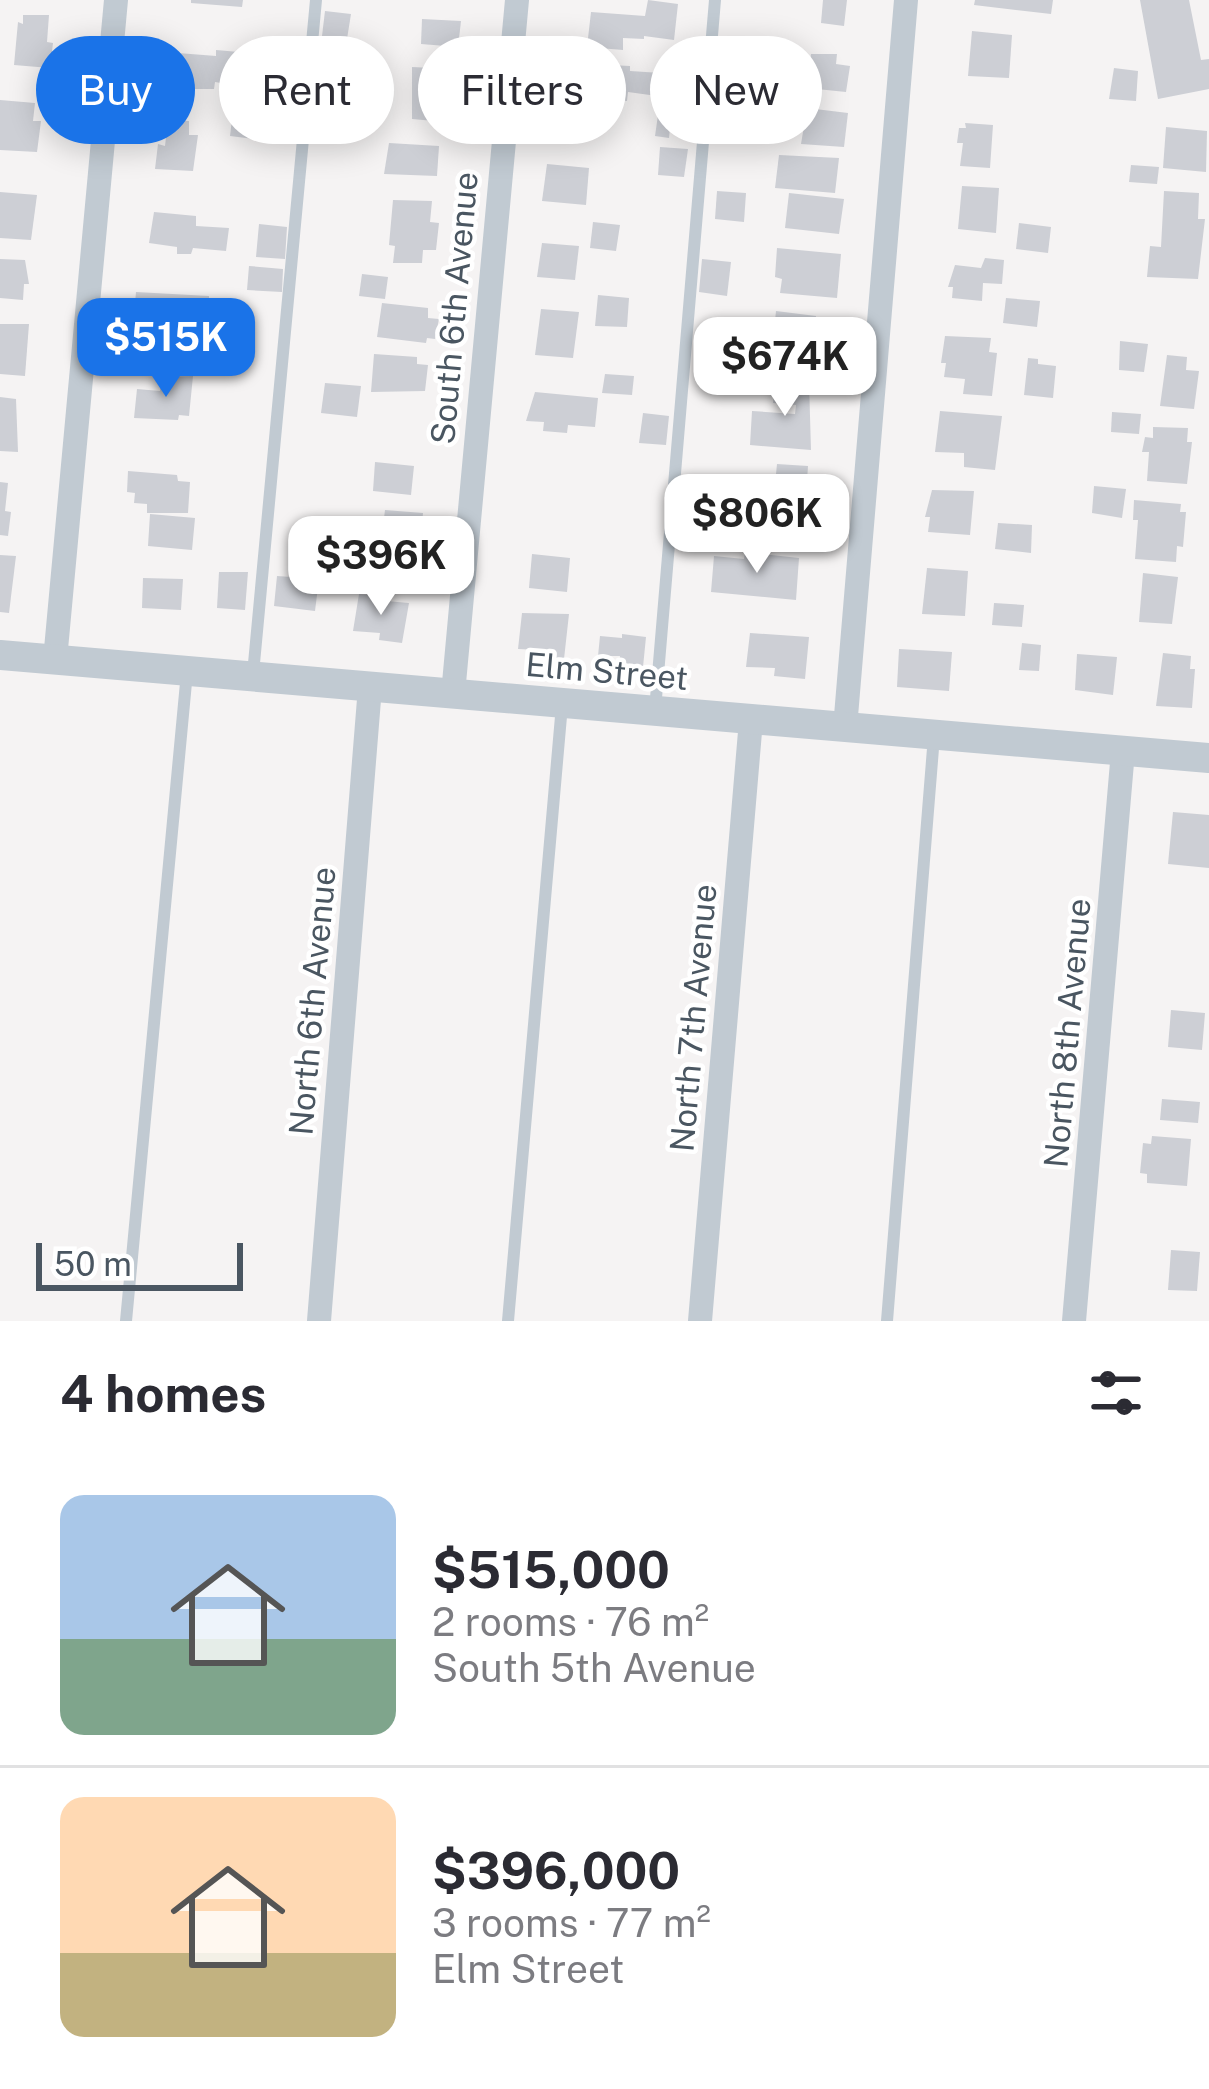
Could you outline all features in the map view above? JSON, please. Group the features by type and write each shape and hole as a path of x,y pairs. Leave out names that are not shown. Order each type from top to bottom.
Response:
{"street":[{"path":"56,660 116,0"},
{"name":"South 6th Avenue","path":"453,694 517,0"},
{"path":"845,728 906,0"},
{"name":"Elm Street","path":"0,655 1209,758"},
{"name":"North 6th Avenue","path":"320,1321 370,687"},
{"name":"North 7th Avenue","path":"700,1321 751,720"},
{"name":"North 8th Avenue","path":"1074,1321 1123,751"}],"lane":[{"path":"253,677 316,0"},
{"path":"655,711 715,0"},
{"path":"126,1321 187,671"},
{"path":"508,1321 562,704"},
{"path":"887,1321 934,735"}],"building":[{"path":"191,0 243,0 242,7"},
{"path":"648,0 678,4 674,36 588,36 591,12 645,16"},
{"path":"823,0 847,0 844,26 821,23"},
{"path":"975,0 1053,0 1051,14 974,5"},
{"path":"1140,0 1189,0 1201,60 1209,59 1209,89 1158,99"},
{"path":"325,11 351,14 347,36 322,36"},
{"path":"23,15 49,15 47,36 36,36 36,67 14,65 18,22 23,24"},
{"path":"422,19 461,21 459,36 421,36"},
{"path":"972,31 1012,35 1009,78 968,76"},
{"path":"219,50 219,83 214,89 195,89 195,54 216,56"},
{"path":"822,54 837,54 836,64 850,66 846,92 822,90"},
{"path":"626,66 630,71 650,72 650,95 628,92 627,101"},
{"path":"412,67 418,67 418,120 412,119"},
{"path":"1114,68 1138,71 1136,101 1109,99"},
{"path":"0,100 35,103 37,152 0,150"},
{"path":"822,110 848,113 844,147 801,144 822,144"},
{"path":"965,123 993,125 990,168 960,166 963,143 957,143 959,128 966,128"},
{"path":"1166,127 1207,131 1206,172 1163,168"},
{"path":"198,135 193,171 155,169 158,144 195,144"},
{"path":"389,144 439,146 437,176 384,174"},
{"path":"660,147 688,149 684,177 658,175"},
{"path":"779,155 839,158 835,193 775,188"},
{"path":"547,164 589,168 586,205 542,201"},
{"path":"1131,165 1159,167 1157,184 1129,182"},
{"path":"962,186 999,188 996,233 958,229"},
{"path":"717,191 746,193 744,222 715,219"},
{"path":"1164,191 1199,193 1198,219 1205,219 1198,279 1147,277 1150,246 1161,247"},
{"path":"0,192 37,195 31,240 0,238"},
{"path":"789,193 844,199 839,234 785,228"},
{"path":"393,200 432,201 430,222 439,223 436,250 423,250 422,263 393,263 395,246 389,245"},
{"path":"154,212 196,216 196,226 229,228 226,251 193,248 191,254 177,254 177,247 149,243"},
{"path":"593,222 620,225 616,251 590,248"},
{"path":"1019,223 1051,227 1048,253 1016,249"},
{"path":"259,224 287,227 285,259 256,257"},
{"path":"542,243 579,246 575,280 537,277"},
{"path":"777,248 841,254 837,298 780,293 782,279 775,277"},
{"path":"985,258 1004,260 1002,284 983,283 982,301 952,298 953,287 948,287 955,265 981,268"},
{"path":"0,259 25,260 29,284 24,284 23,300 0,298"},
{"path":"702,259 731,262 727,296 699,292"},
{"path":"249,266 283,269 282,292 247,290"},
{"path":"362,274 388,277 385,299 359,296"},
{"path":"136,292 209,296 209,310 220,310 219,316 207,317 207,330 133,325"},
{"path":"598,295 629,298 627,327 595,326"},
{"path":"1006,298 1040,301 1037,327 1003,323"},
{"path":"382,303 428,308 428,318 439,319 435,339 427,338 426,343 377,337"},
{"path":"541,309 579,312 573,358 535,355"},
{"path":"776,311 816,316 810,373 770,370"},
{"path":"0,324 29,324 25,376 0,374"},
{"path":"701,336 738,340 735,373 697,369"},
{"path":"945,336 991,338 989,352 997,353 992,396 963,394 965,379 944,377"},
{"path":"1120,341 1148,344 1144,372 1119,370"},
{"path":"374,354 417,357 417,364 428,365 425,391 371,392"},
{"path":"1167,355 1187,357 1186,370 1199,371 1194,409 1160,406"},
{"path":"1028,358 1056,366 1053,398 1024,395"},
{"path":"605,374 634,376 632,395 602,393"},
{"path":"193,376 189,416 134,418 137,389 160,391 162,377"},
{"path":"776,379 809,382 811,450 750,445 752,411 795,414 796,405 773,403"},
{"path":"325,383 361,386 357,417 321,413"},
{"path":"535,392 598,398 595,427 568,425 567,433 543,431 544,422 526,421"},
{"path":"0,397 16,399 18,452 0,451"},
{"path":"940,411 1002,416 995,470 964,467 964,453 935,452"},
{"path":"1112,412 1141,414 1139,434 1111,432"},
{"path":"643,413 669,416 666,445 639,443"},
{"path":"1153,427 1188,428 1187,442 1192,442 1187,484 1147,481 1149,452 1142,452 1145,437 1153,438"},
{"path":"375,462 414,466 411,495 373,491"},
{"path":"777,464 808,466 804,525 746,521 749,482 775,484"},
{"path":"128,471 177,475 178,481 190,482 188,513 147,513 147,504 134,503 135,493 127,492"},
{"path":"0,482 8,483 8,536 0,535"},
{"path":"1094,486 1126,489 1122,518 1092,513"},
{"path":"932,490 974,491 970,535 928,532 930,517 925,517"},
{"path":"1134,500 1181,504 1180,512 1186,512 1183,547 1177,546 1176,562 1135,559 1138,520 1133,520"},
{"path":"385,510 423,513 421,538 382,535"},
{"path":"150,514 195,518 192,550 148,546"},
{"path":"998,523 1032,525 1031,553 995,549"},
{"path":"745,552 799,558 796,600 711,592 714,556 744,559"},
{"path":"532,554 570,558 567,592 529,588"},
{"path":"0,555 16,556 9,613 0,612"},
{"path":"927,568 968,571 965,616 922,614"},
{"path":"219,572 248,572 245,610 217,608"},
{"path":"1143,573 1178,577 1172,624 1139,622"},
{"path":"277,576 319,579 315,611 274,606"},
{"path":"143,578 183,579 181,610 142,608"},
{"path":"359,594 409,603 402,643 379,640 380,633 353,631"},
{"path":"994,603 1024,605 1022,627 992,625"},
{"path":"522,613 569,614 564,659 537,657 538,650 518,649"},
{"path":"750,633 809,637 805,679 774,676 775,668 746,667"},
{"path":"622,634 646,637 643,667 619,664 620,656 598,656 600,636 622,638"},
{"path":"1022,643 1041,645 1039,671 1019,670"},
{"path":"899,649 952,652 949,691 897,687"},
{"path":"1163,653 1191,656 1190,669 1195,669 1192,708 1156,706"},
{"path":"1077,654 1117,657 1113,695 1075,690"},
{"path":"1173,812 1209,815 1209,868 1168,864"},
{"path":"1171,1010 1205,1013 1202,1050 1168,1047"},
{"path":"1162,1099 1200,1102 1198,1123 1160,1120"},
{"path":"1152,1136 1191,1139 1187,1186 1147,1183 1147,1174 1140,1173 1143,1143 1151,1144"},
{"path":"1171,1250 1200,1252 1197,1291 1168,1290"}]}
